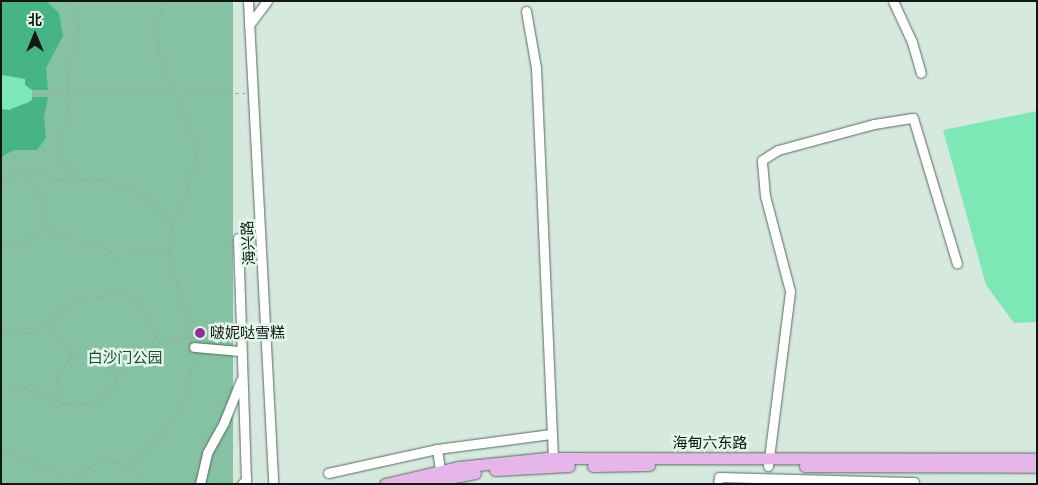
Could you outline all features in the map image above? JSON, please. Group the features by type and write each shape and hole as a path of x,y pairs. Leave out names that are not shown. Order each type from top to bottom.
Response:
{"main road":[{"name":"海甸六东路","path":"391,483 440,475 553,462 915,462 1037,459"},
{"name":"海甸六东路","path":"915,462 1037,467"},
{"name":"海甸六东路","path":"417,484 440,475"}],"street":[{"name":"海兴路","path":"244,1 273,484"},
{"name":"海兴路","path":"248,1 248,93 268,484"},
{"path":"247,27 267,1"},
{"path":"893,1 912,42 921,73"},
{"path":"526,11 536,68 553,462"},
{"path":"769,462 790,290 765,196 762,160 778,150 874,124 913,118 957,264"},
{"path":"238,238 246,480 242,484"},
{"path":"194,347 241,351"},
{"path":"200,484 207,454 224,422 242,376"},
{"path":"328,473 437,449 551,434"},
{"path":"437,449 440,475"},
{"path":"718,484 720,476 914,483 915,462"}],"path":[{"path":"70,1 80,30 68,65 69,108 56,152 62,165 81,179"},
{"path":"129,465 162,434 187,395 194,347 193,337 169,255 172,224 186,194 198,149 160,63 157,32 164,1"},
{"path":"34,94 248,93"},
{"path":"23,168 60,180 103,179 122,184 156,206 172,224"},
{"path":"1,182 23,168"},
{"path":"1,246 26,242 42,227 42,199 23,168"},
{"path":"42,227 60,238 98,243 114,256 143,248 169,255"},
{"path":"1,328 9,334 31,333 49,325 64,307 82,298 121,294 136,302 148,317 159,344"},
{"path":"49,325 72,354 108,366 118,381"},
{"path":"1,384 18,385 60,402 84,404 103,398 118,381 132,360 148,347 193,337"},
{"path":"60,402 57,379 72,354"},
{"path":"1,450 54,470 66,484"},
{"path":"73,484 82,471 99,462 117,462 129,465 142,475 147,484"}],"green space":[{"name":"白沙门公园","path":"1,1 233,1 233,484 1,484"}],"shaded area":[{"path":"1,1 46,1 59,13 63,36 46,68 48,90 32,90 25,85 24,79 1,75"},
{"path":"33,97 48,97 44,117 46,138 37,150 14,150 1,157 1,109 29,103"}],"building":[{"path":"1,75 25,79 25,85 32,90 32,100 9,110 1,109"},
{"path":"1037,111 1037,322 1014,323 986,285 943,130"}],"place":[{"name":"啵妮哒雪糕","path":"200,333"}]}
